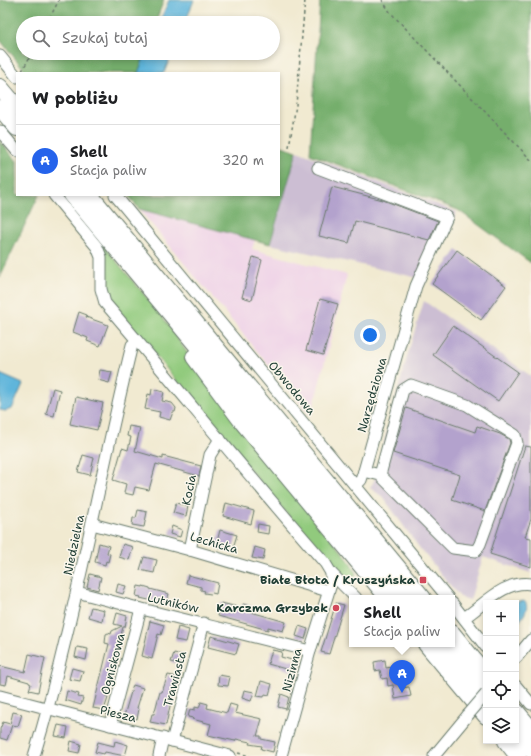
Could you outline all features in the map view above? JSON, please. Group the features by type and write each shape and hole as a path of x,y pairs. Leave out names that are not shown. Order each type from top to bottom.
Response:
{"highway":[{"path":"0,87 16,106"},
{"path":"0,108 16,127"},
{"path":"73,196 404,595"},
{"path":"91,196 421,595"},
{"path":"158,300 181,339 234,411 386,595"},
{"path":"455,637 484,672"},
{"path":"428,647 483,712"},
{"path":"446,647 483,691"},
{"path":"519,715 531,729"},
{"path":"519,736 531,750"},
{"path":"508,744 518,756"}],"street":[{"path":"0,56 16,76"},
{"path":"0,131 16,150"},
{"name":"Narzędziowa","path":"318,168 447,217 416,286 364,471 356,485"},
{"path":"55,196 97,247 101,257 101,289 105,303 325,563 331,573 353,595"},
{"name":"Obwodowa","path":"116,196 446,595"},
{"name":"Niedzielna","path":"34,756 48,709 77,592 132,345 136,341"},
{"path":"364,471 380,475 453,548 476,551 480,544 517,443 515,435 468,405 411,385 403,390 380,475"},
{"name":"Kocia","path":"190,550 210,456 220,439"},
{"name":"Lechicka","path":"92,524 190,550 328,591"},
{"name":"Nizinna","path":"282,756 310,651 331,584 331,573"},
{"path":"464,618 500,590 519,584 531,584"},
{"name":"Lutników","path":"77,592 310,651"},
{"path":"455,607 483,643"},
{"name":"Ogniskowa","path":"110,725 141,609"},
{"name":"Trawiasta","path":"159,756 168,740 204,623"},
{"path":"519,654 531,640"},
{"path":"519,690 531,704"},
{"name":"Piesza","path":"0,696 223,755"},
{"path":"434,756 483,698"}],"path":[{"path":"51,16 59,0"},
{"path":"289,147 296,105 306,0"},
{"path":"382,0 390,12 531,160"},
{"path":"22,72 28,60"}],"shaded area":[{"path":"297,151 457,212 423,279 270,244"},
{"path":"139,209 255,240 252,249 347,275 311,416"},
{"path":"424,301 531,376 531,573 483,557 470,600 460,597 418,546 383,497 370,488 374,481 408,353"}],"green space":[{"path":"0,0 164,0 158,16 16,16 16,60 0,40"},
{"path":"320,0 531,0 531,263 458,210 310,154"},
{"path":"16,60 143,60 138,72 26,72"},
{"path":"0,141 16,160 16,196 39,196 0,277"},
{"path":"280,145 297,151 270,244 139,209 129,196 280,196"},
{"path":"58,196 62,196 162,316 198,369 349,561 356,574 354,577 335,572 107,296 105,288 107,263 104,251"}],"water":[{"path":"169,0 194,0 188,16 162,16"},
{"path":"143,60 169,60 164,72 138,72"},
{"path":"0,374 23,384 12,409 5,411 0,410"},
{"path":"524,601 527,606 519,621 519,602"}],"building":[{"path":"332,187 383,200 438,221 429,240 355,221 349,243 319,236"},
{"path":"457,250 506,286 481,320 432,284"},
{"path":"253,257 262,260 252,300 242,297"},
{"path":"320,299 338,304 323,355 306,350"},
{"path":"79,312 87,315 86,317 108,325 100,346 87,341 88,338 73,332"},
{"path":"453,326 518,372 498,401 433,355"},
{"path":"100,370 112,372 109,383 98,380"},
{"path":"53,388 60,390 54,416 46,414"},
{"path":"152,389 164,392 162,401 172,403 176,408 170,420 159,417 160,412 145,409 148,394 151,395"},
{"path":"76,397 103,403 97,430 70,424"},
{"path":"406,408 475,432 477,426 500,434 509,439 510,443 485,511 452,500 460,475 393,453"},
{"path":"129,426 140,428 135,451 163,459 163,456 201,466 199,476 156,464 149,490 135,487 133,495 124,493 126,484 113,480 122,448 128,450 131,437 127,436"},
{"path":"525,446 531,447 531,519 525,537 531,538 531,567 490,554"},
{"path":"83,455 94,458 90,475 78,472"},
{"path":"176,503 188,506 186,516 173,513"},
{"path":"226,503 254,511 251,524 223,516"},
{"path":"138,510 147,512 144,527 132,525 133,518 136,518"},
{"path":"258,524 269,526 268,534 257,532"},
{"path":"172,526 182,530 180,537 170,534"},
{"path":"220,530 237,535 232,551 216,546"},
{"path":"99,543 109,546 107,553 110,554 108,562 106,561 105,565 95,562"},
{"path":"123,544 133,547 129,560 119,557"},
{"path":"255,547 265,550 263,560 252,558"},
{"path":"144,557 157,560 154,573 140,570"},
{"path":"90,574 101,577 98,590 87,587"},
{"path":"188,575 218,583 216,594 204,593 205,591 201,590 201,587 186,583"},
{"path":"118,584 126,586 123,594 116,592"},
{"path":"138,586 143,586 169,594 166,604 136,596"},
{"path":"221,603 242,608 243,604 252,606 251,612 286,622 283,631 268,627 268,630 218,616"},
{"path":"336,603 344,605 329,654 321,652"},
{"path":"91,607 104,610 102,621 88,617"},
{"path":"117,613 127,616 125,627 123,627 119,643 121,643 116,657 114,671 112,671 106,697 108,698 104,710 93,708 109,644 105,643 106,634 111,634 112,631 122,626 114,624"},
{"path":"150,621 164,625 161,635 158,634 152,659 142,656"},
{"path":"299,626 308,629 305,639 296,636"},
{"path":"178,627 189,630 186,642 175,640"},
{"path":"211,636 239,644 236,654 208,647"},
{"path":"77,647 88,649 86,660 75,657"},
{"path":"272,650 282,652 281,657 299,662 296,672 268,664"},
{"path":"174,653 183,655 181,664 171,662"},
{"path":"29,654 45,658 38,692 29,690 31,684 29,682 8,676 6,685 0,684 0,666 25,672"},
{"path":"385,660 386,668 391,667 393,677 399,676 401,688 409,687 411,696 395,699 393,685 388,686 387,678 382,679 380,670 375,671 374,662"},
{"path":"72,668 83,671 80,681 69,679"},
{"path":"168,675 178,677 176,687 174,687 166,725 150,722 152,714 154,714 160,692 162,692"},
{"path":"219,675 230,677 228,686 218,685"},
{"path":"261,681 272,684 269,695 265,694 264,697 257,696"},
{"path":"133,685 143,688 137,708 139,709 137,719 124,716"},
{"path":"244,690 254,692 251,701 242,698"},
{"path":"67,691 79,694 78,697 83,698 81,705 65,700"},
{"path":"281,694 289,697 286,709 278,707"},
{"path":"201,702 208,704 207,708 227,713 230,704 237,706 235,713 262,719 257,736 261,736 261,739 275,742 273,752 261,749 262,746 249,744 250,742 236,739 235,741 208,735 211,724 188,717 190,709 195,710 195,707 199,708"},
{"path":"13,712 22,714 18,726 12,725 7,740 0,738 0,729 3,722 10,724"},
{"path":"58,725 68,727 66,738 55,736"},
{"path":"71,741 81,744 79,753 69,751"},
{"path":"115,741 128,745 125,756 105,752 104,754 95,752 98,742 114,746"}],"place":[{"name":"Białe Błota / Kruszyńska","path":"423,580"},
{"name":"Karczma Grzybek","path":"336,608"},
{"name":"Shell","path":"402,693"}]}
